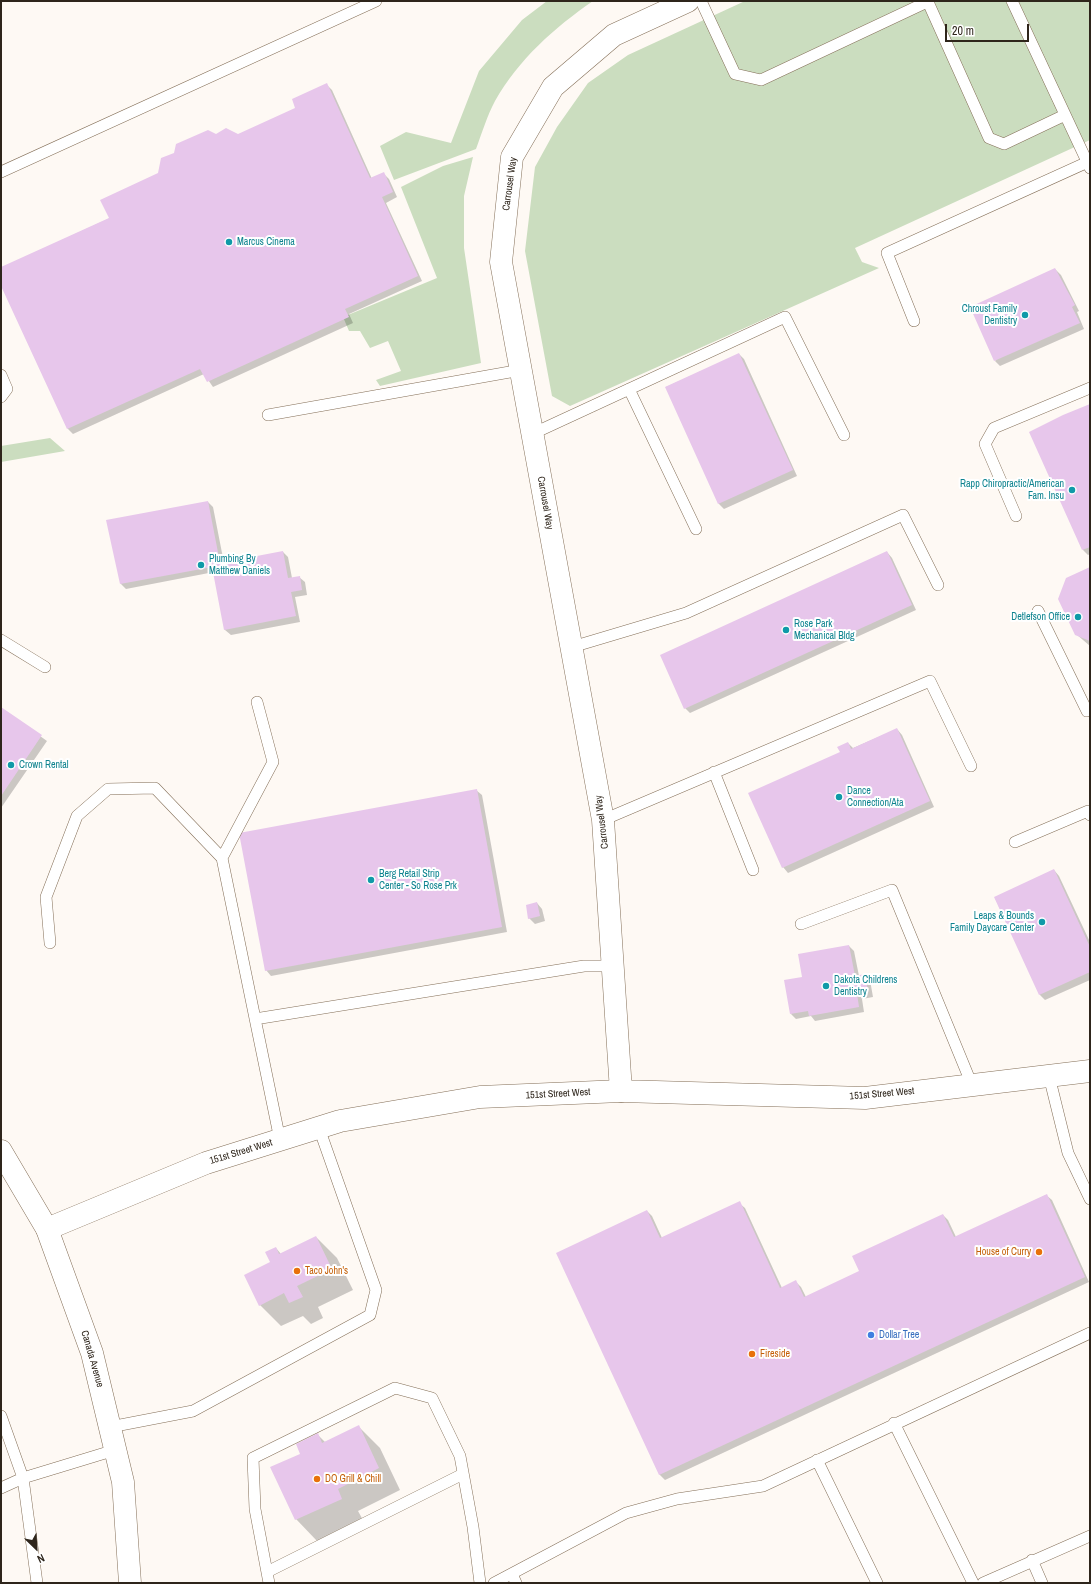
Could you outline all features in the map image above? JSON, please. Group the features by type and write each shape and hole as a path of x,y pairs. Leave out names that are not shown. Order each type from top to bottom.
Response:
{"street":[{"name":"Carrousel Way","path":"621,1091 603,820 501,262 512,157 553,87 614,35 688,1"},
{"name":"151st Street West","path":"46,1229 206,1163 340,1121 480,1098 621,1091 865,1098 1090,1071"},
{"name":"Canada Avenue","path":"1,1151 46,1229 92,1353 123,1482 130,1583"}],"lane":[{"path":"1,172 376,1"},
{"path":"701,1 735,74 761,80 929,1 990,138 1004,144 1065,116"},
{"path":"914,321 887,254 1089,164 1012,1"},
{"path":"532,434 785,317 844,435"},
{"path":"268,415 521,370"},
{"path":"1,375 7,389 1,397"},
{"path":"1016,516 985,444 994,428 1090,388"},
{"path":"629,389 696,529"},
{"path":"572,647 686,613 903,515 938,585"},
{"path":"1038,611 1088,712 1090,710"},
{"path":"1,640 46,667"},
{"path":"603,820 930,681 971,766"},
{"path":"222,858 273,762 258,702"},
{"path":"714,772 753,870"},
{"path":"50,943 46,897 77,816 108,789 155,788 222,858 280,1140"},
{"path":"1015,842 1088,811 1090,815"},
{"path":"801,924 892,890 972,1085"},
{"path":"255,1019 584,966 613,966"},
{"path":"1049,1076 1068,1153 1089,1193"},
{"path":"110,1427 193,1411 370,1316 376,1290 319,1128"},
{"path":"494,1583 514,1578 626,1513 677,1499 764,1486 894,1423 1090,1333"},
{"path":"463,1474 268,1578 255,1510 253,1458 395,1388 432,1398 460,1456 473,1527 480,1583"},
{"path":"1,1416 23,1478 37,1583"},
{"path":"894,1423 973,1583"},
{"path":"1,1488 23,1478 116,1450"},
{"path":"817,1460 877,1583"},
{"path":"983,1583 1032,1560 1090,1536"},
{"path":"1032,1560 1042,1583"}],"green space":[{"path":"547,1 593,1 551,33 515,71 495,101 476,149 394,180 380,146 406,132 451,143 479,71 522,20"},
{"path":"745,1 1090,1 1090,140 855,248 862,262 879,268 570,406 552,396 525,251 535,167 557,127 588,83 628,55"},
{"path":"473,157 464,196 464,248 481,363 380,386 376,380 401,371 388,341 370,348 360,331 349,331 343,317 437,278 401,187 443,166"},
{"path":"50,438 65,451 1,462 1,446"}],"building":[{"name":"Marcus Cinema","path":"327,83 370,178 384,172 393,192 382,197 418,276 345,309 349,317 207,382 200,369 67,429 1,286 1,267 109,218 100,200 158,173 161,158 174,153 176,144 208,130 216,134 226,128 238,134 295,108 292,99"},
{"name":"Chroust Family Dentistry","path":"1055,268 1075,305 1072,307 1080,323 994,361 970,307"},
{"path":"739,353 793,470 718,504 665,387"},
{"name":"Rapp Chiropractic/American Fam. Insu","path":"1090,404 1090,547 1082,550 1029,432 1063,415"},
{"name":"Plumbing By Matthew Daniels","path":"208,501 220,563 283,551 288,578 300,576 302,590 291,592 296,616 224,630 212,567 120,584 106,520"},
{"name":"Rose Park Mechanical Bldg","path":"887,551 912,605 684,709 660,655"},
{"name":"Detlefson Office","path":"1090,567 1090,641 1075,635 1058,599 1066,578"},
{"name":"Crown Rental","path":"1,707 42,735 1,796"},
{"name":"Dance Connection/Ata","path":"897,728 930,801 782,868 748,793 840,752 837,747 848,742 851,749"},
{"name":"Berg Retail Strip Center - So Rose Prk","path":"477,789 502,927 265,971 239,833"},
{"name":"Leaps & Bounds Family Daycare Center","path":"1054,869 1090,947 1090,972 1039,995 994,897"},
{"path":"537,902 540,916 528,919 526,905"},
{"name":"Dakota Childrens Dentistry","path":"849,945 855,976 865,974 868,992 857,994 859,1007 809,1016 808,1011 790,1014 784,980 802,977 798,954"},
{"path":"1047,1194 1085,1277 659,1475 556,1253 647,1210 660,1238 740,1201 780,1288 796,1280 804,1297 859,1271 852,1256 943,1214 954,1237"},
{"path":"316,1236 332,1269 297,1286 303,1297 289,1303 284,1293 259,1306 244,1275 270,1262 265,1252 276,1247 279,1254"},
{"name":"DQ Grill & Chill","path":"359,1425 379,1468 338,1489 342,1499 295,1520 270,1467 300,1454 296,1444 318,1433 322,1443"}],"place":[{"name":"Marcus Cinema","path":"229,242"},
{"name":"Chroust Family Dentistry","path":"1025,315"},
{"name":"Rapp Chiropractic/American Fam. Insu","path":"1072,490"},
{"name":"Plumbing By Matthew Daniels","path":"201,565"},
{"name":"Detlefson Office","path":"1078,617"},
{"name":"Rose Park Mechanical Bldg","path":"786,630"},
{"name":"Crown Rental","path":"11,765"},
{"name":"Dance Connection/Ata","path":"839,797"},
{"name":"Berg Retail Strip Center - So Rose Prk","path":"371,880"},
{"name":"Leaps & Bounds Family Daycare Center","path":"1042,922"},
{"name":"Dakota Childrens Dentistry","path":"826,986"},
{"name":"House of Curry","path":"1039,1252"},
{"name":"Taco John's","path":"297,1271"},
{"name":"Dollar Tree","path":"871,1335"},
{"name":"Fireside","path":"752,1354"},
{"name":"DQ Grill & Chill","path":"317,1479"}]}
